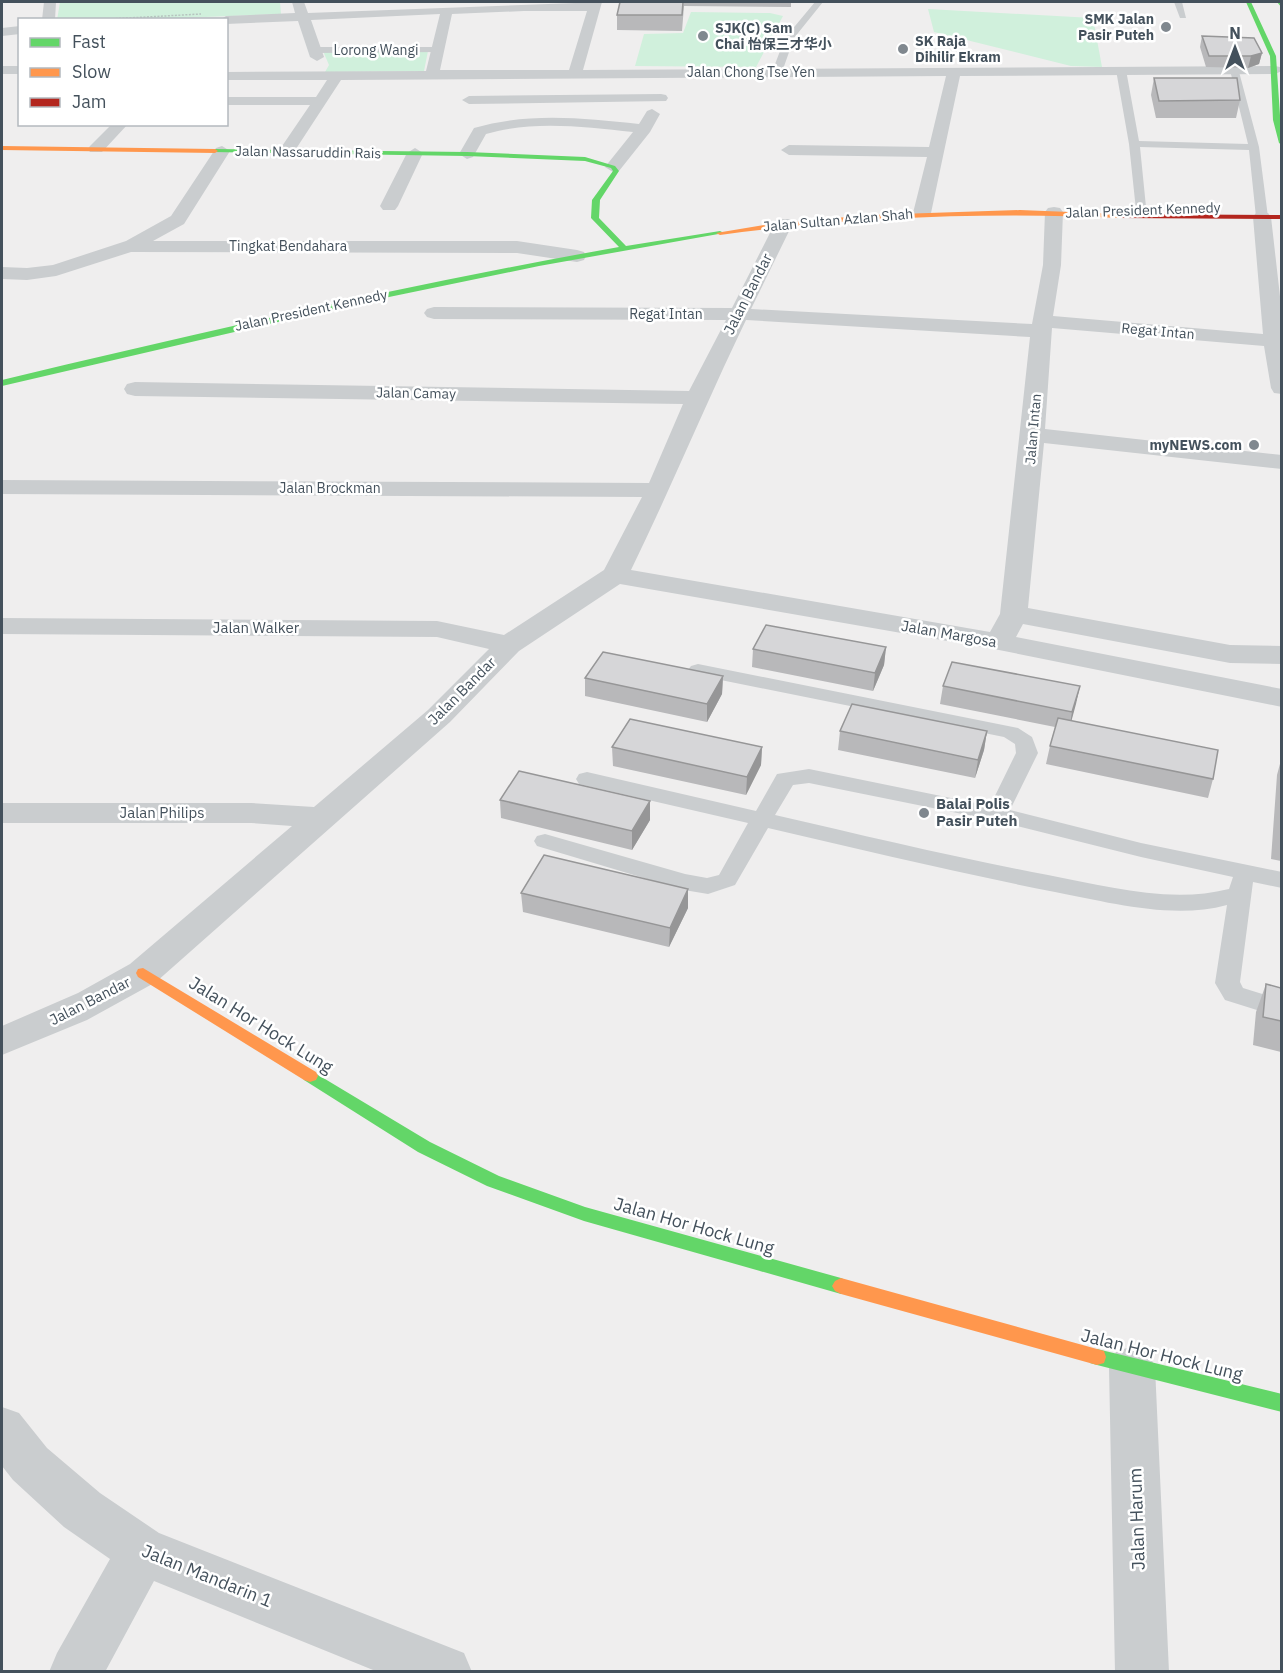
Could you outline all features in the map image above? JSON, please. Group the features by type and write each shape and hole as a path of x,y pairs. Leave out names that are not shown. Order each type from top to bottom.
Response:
{"main road":[{"path":"1248,2 1273,56 1276,120 1281,143"},
{"path":"1280,2 1281,7"},
{"name":"Jalan Nassaruddin Rais","path":"2,148 467,154 585,159 614,167"},
{"path":"614,167 616,171 596,200 595,218 623,247"},
{"name":"Jalan President Kennedy","path":"1054,213 1140,207 1268,214"},
{"path":"1268,214 1281,208"},
{"name":"Jalan Sultan Azlan Shah","path":"623,247 784,223 921,213 1054,213"},
{"name":"Jalan President Kennedy","path":"1054,213 1145,217 1268,214"},
{"name":"Jalan President Kennedy","path":"2,383 315,308 623,247"},
{"name":"Jalan Hor Hock Lung","path":"143,973 424,1147 493,1180 584,1214 1132,1367 1281,1403"}],"street":[{"path":"48,18 50,2"},
{"path":"298,2 316,53"},
{"path":"228,20 595,4 575,73"},
{"path":"432,74 447,10"},
{"path":"2,32 18,30"},
{"name":"Jalan Chong Tse Yen","path":"228,76 1275,69"},
{"path":"4,70 18,70"},
{"path":"921,213 954,71"},
{"path":"614,167 644,129 661,98 660,72"},
{"path":"286,152 338,74"},
{"path":"470,100 661,98"},
{"path":"228,101 320,101"},
{"path":"467,154 480,131 497,125 532,122 599,124 644,129"},
{"path":"96,149 119,126"},
{"path":"789,150 934,152"},
{"path":"129,246 178,220 222,151"},
{"path":"389,206 415,153"},
{"name":"Jalan Intan","path":"999,642 1014,615 1033,435 1041,326 1052,265 1054,213"},
{"path":"1268,214 1274,341 1281,388"},
{"name":"Jalan Bandar","path":"2,1041 71,1014 109,995 143,973 439,716 509,645 615,575 658,490 697,398 784,223"},
{"name":"Tingkat Bendahara","path":"2,273 27,274 56,270 129,246 517,247 577,256"},
{"name":"Regat Intan","path":"434,313 738,314 1041,326 1274,341"},
{"name":"Jalan Camay","path":"135,388 697,398"},
{"path":"1033,435 1281,462"},
{"name":"Jalan Brockman","path":"2,487 658,490"},
{"name":"Jalan Margosa","path":"615,575 999,642 1281,698"},
{"path":"1014,615 1230,654 1281,655"},
{"name":"Jalan Walker","path":"2,626 437,629 509,645"},
{"name":"Jalan Philips","path":"2,813 251,813 322,818"},
{"name":"Jalan Harum","path":"1132,1367 1142,1671"},
{"name":"Jalan Mandarin 1","path":"2,1429 30,1464 82,1510 142,1551 445,1671"},
{"path":"75,1671 142,1551"}],"lane":[{"path":"777,72 790,38 819,2"},
{"path":"1178,2 1183,16"},
{"name":"Lorong Wangi","path":"316,53 438,50"},
{"path":"1121,70 1134,144 1140,207"},
{"path":"1235,70 1268,214"},
{"path":"1134,144 1254,147"},
{"path":"698,670 1011,732 1025,741 1028,753 997,814"},
{"path":"545,841 684,882 708,886 727,880 786,779 809,776 997,814 1142,850 1242,883 1281,880"},
{"path":"587,779 972,868 1144,901 1213,901 1242,883"},
{"path":"1242,883 1227,983 1234,994 1281,1009"}],"path":[{"path":"131,18 211,14"}],"green space":[{"path":"60,2 280,2 281,14 179,18 57,18"},
{"path":"928,9 1093,18 1102,67 1071,66 934,32"},
{"path":"691,12 770,13 783,16 756,67 635,66 644,34 683,33"},
{"path":"323,51 428,51 424,71 325,72 329,65"}],"building":[{"path":"620,2 683,2 682,15 617,15"},
{"path":"1202,36 1254,38 1262,53 1251,56 1209,56"},
{"path":"1154,78 1237,78 1240,100 1159,101"},
{"path":"766,625 886,647 875,673 753,649"},
{"path":"603,652 723,676 707,704 585,678"},
{"path":"952,662 1080,686 1072,712 943,686"},
{"path":"852,704 987,731 978,760 840,731"},
{"path":"1058,718 1218,750 1213,779 1050,746"},
{"path":"630,719 762,747 747,777 612,747"},
{"path":"519,771 650,801 632,831 500,800"},
{"path":"544,855 688,889 670,928 521,893"},
{"path":"1266,984 1281,988 1281,1021 1263,1017"}],"traffic: fast":[{"path":"1248,2 1273,56 1276,120 1282,143"},
{"path":"1279,2 1282,7"},
{"path":"215,151 467,154 585,159 613,167 616,171 596,200 595,218 623,247"},
{"path":"2,383 449,281 629,247 720,233"},
{"path":"310,1076 424,1147 493,1181 584,1214 841,1286"},
{"path":"1097,1357 1282,1403"}],"traffic: slow":[{"path":"2,148 215,151"},
{"path":"720,233 819,221 919,214 1020,212 1120,216"},
{"path":"143,973 310,1076"},
{"path":"841,1286 1097,1357"}],"traffic: jam":[{"path":"1120,216 1282,217"}],"place":[{"name":"SMK Jalan Pasir Puteh","path":"1166,27"},
{"name":"SJK(C) Sam Chai 怡保三才华小","path":"703,36"},
{"name":"SK Raja Dihilir Ekram","path":"903,49"},
{"name":"myNEWS.com","path":"1254,445"},
{"name":"Balai Polis Pasir Puteh","path":"924,813"}]}
